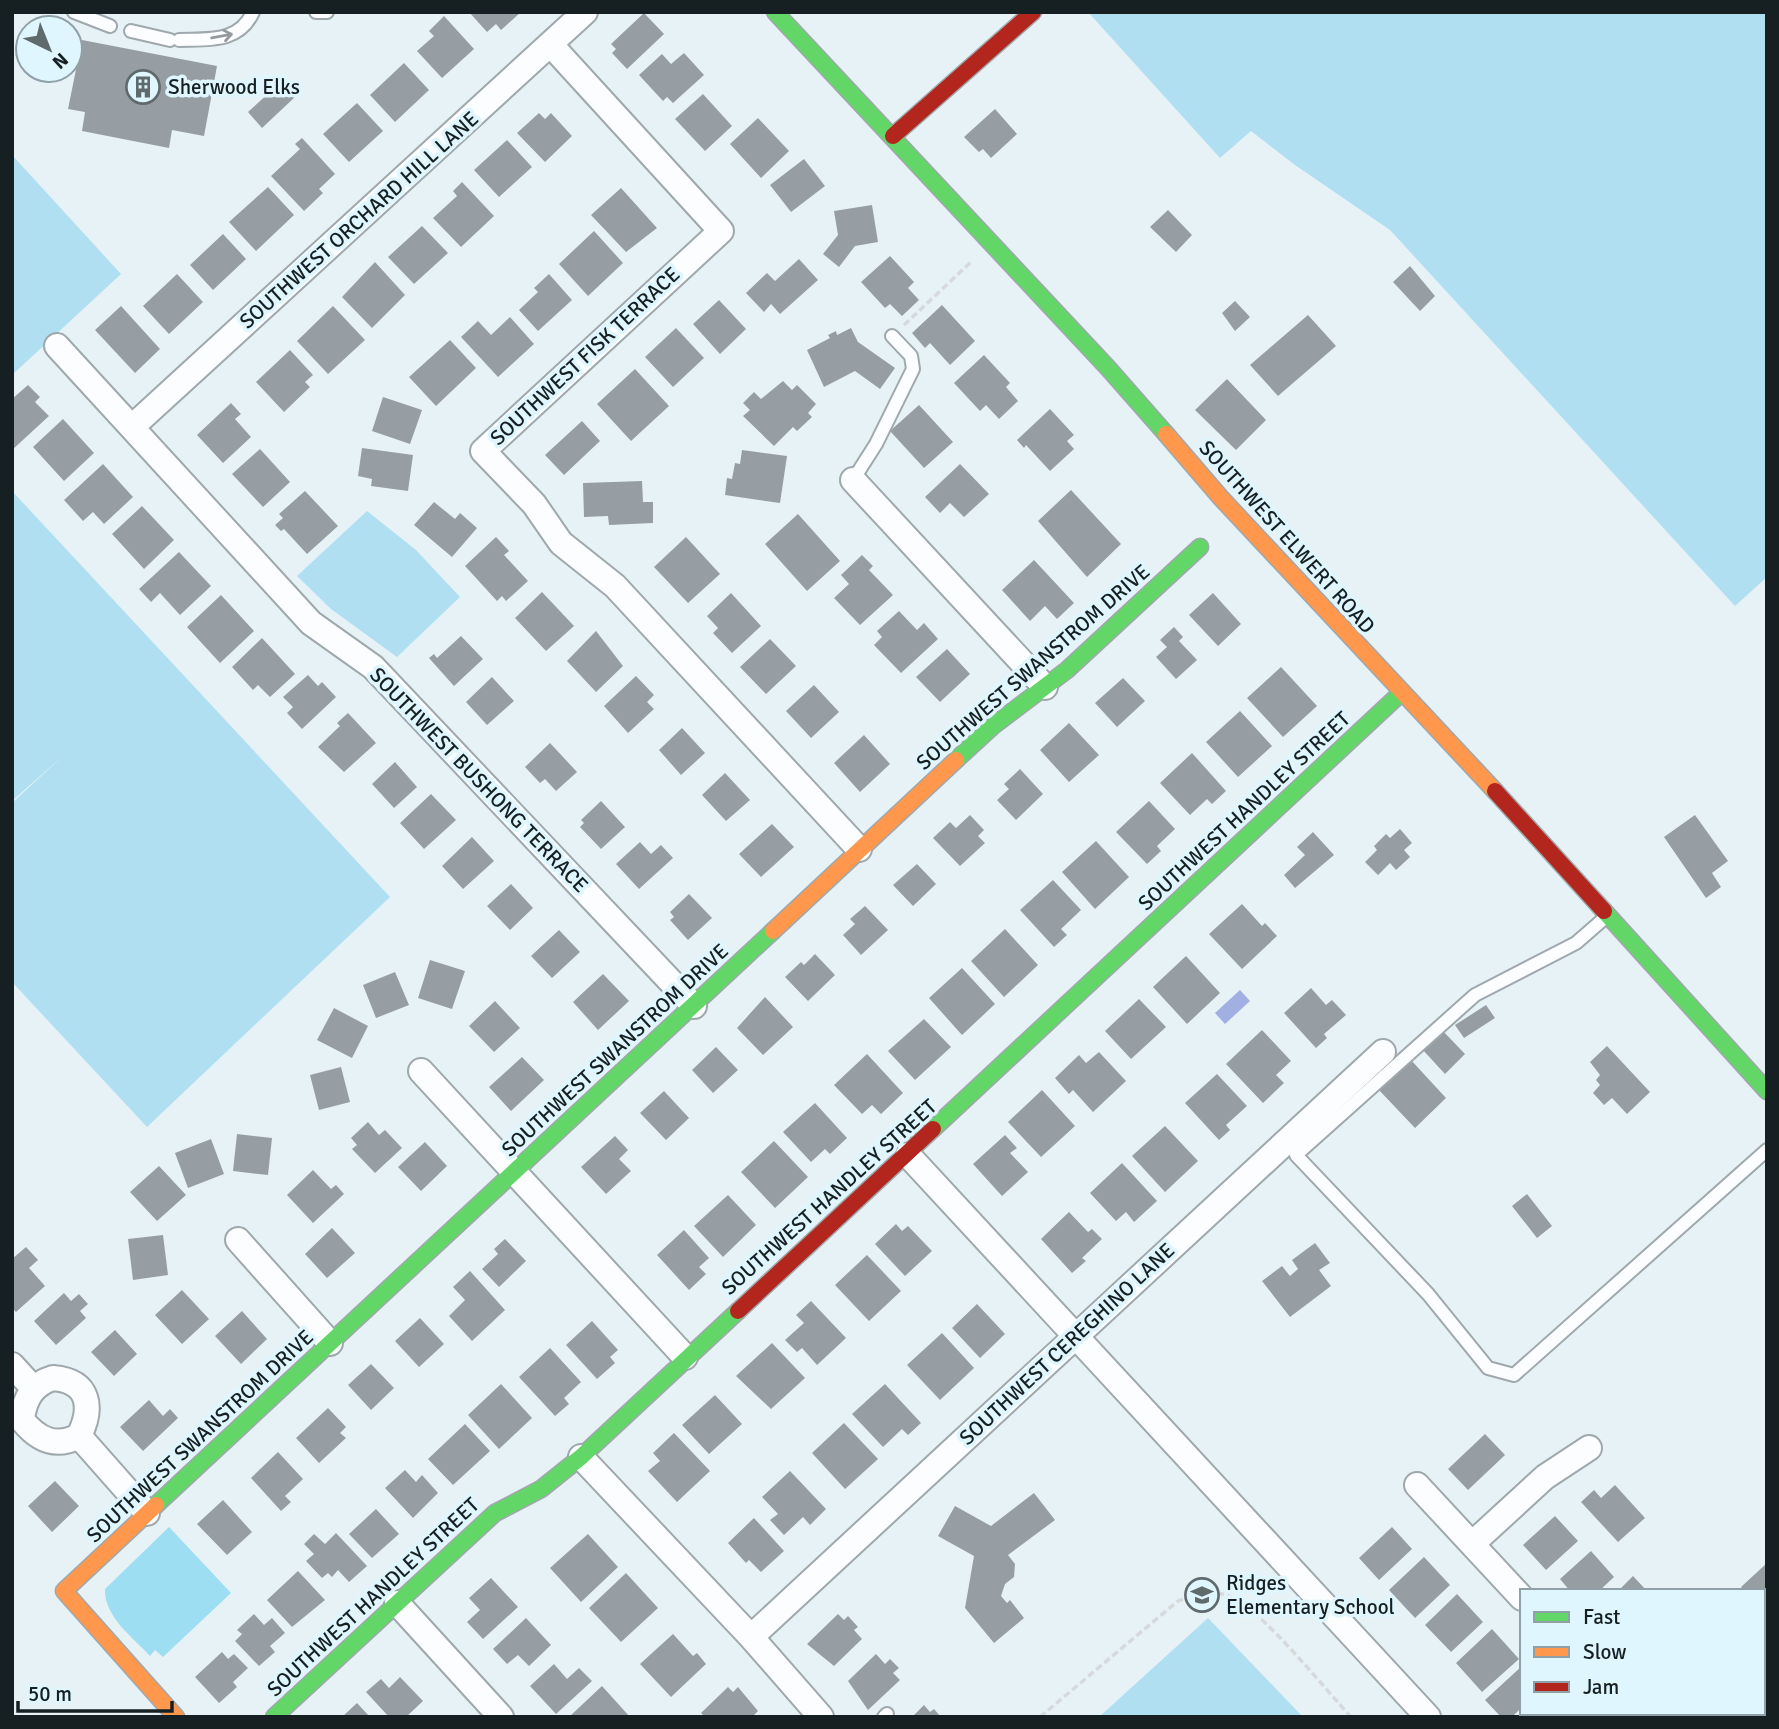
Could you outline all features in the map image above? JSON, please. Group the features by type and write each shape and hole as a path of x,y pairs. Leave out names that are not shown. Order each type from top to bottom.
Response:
{"street":[{"name":"SOUTHWEST ORCHARD HILL LANE","path":"132,427 585,12"},
{"name":"SOUTHWEST ELWERT ROAD","path":"775,12 992,243 1767,1091"},
{"path":"893,136 1033,12"},
{"name":"SOUTHWEST FISK TERRACE","path":"551,44 721,231 483,451 534,504 561,543 615,586 859,849"},
{"name":"SOUTHWEST BUSHONG TERRACE","path":"57,346 311,623 373,667 694,1006"},
{"path":"853,480 1045,687"},
{"name":"SOUTHWEST SWANSTROM DRIVE","path":"176,1717 64,1591 694,1006 859,849 993,726 1068,670 1200,547"},
{"name":"SOUTHWEST HANDLEY STREET","path":"274,1717 495,1513 541,1489 581,1457 685,1357 908,1155 1401,692"},
{"name":"SOUTHWEST CEREGHINO LANE","path":"751,1637 1383,1052"},
{"path":"421,1071 685,1357"},
{"path":"908,1155 1428,1717"},
{"path":"238,1240 330,1343"},
{"path":"12,1365 34,1389"},
{"path":"64,1379 85,1395 89,1408 79,1436 55,1443 33,1433 22,1420 23,1406 42,1381 64,1379"},
{"path":"79,1436 147,1513"},
{"path":"1472,1544 1553,1471 1589,1448"},
{"path":"581,1457 751,1637 821,1717"},
{"path":"1417,1485 1520,1596"},
{"path":"397,1603 501,1717"}],"lane":[{"path":"74,12 110,26"},
{"path":"131,31 175,40 229,37 247,26 253,12"},
{"path":"316,12 327,12"},
{"path":"853,480 876,444 913,369 911,356 892,336"},
{"path":"1607,916 1576,943 1475,995 1296,1155 1428,1294 1488,1368 1514,1375 1767,1150"}],"path":[{"path":"892,336 992,243"},
{"path":"1040,1717 1178,1601 1202,1593 1216,1593 1230,1596 1260,1619 1351,1717"}],"shaded area":[{"path":"1088,12 1767,12 1767,577 1735,606 1390,230 1295,165 1251,131 1220,158"},
{"path":"12,155 121,274 12,375"},
{"path":"12,491 390,897 147,1127 12,982 12,803 65,754 12,801"},
{"path":"367,511 416,550 460,597 397,657 331,609 297,576"},
{"path":"1240,990 1250,1001 1225,1024 1215,1013"},
{"path":"169,1527 231,1593 163,1657 155,1650 150,1656 114,1617 109,1609 105,1589"},
{"path":"1208,1618 1303,1717 1099,1717"}],"building":[{"path":"469,12 521,12 501,30 496,24 487,32"},
{"path":"644,13 664,34 627,69 612,53 616,49 611,44"},
{"path":"444,16 474,49 442,78 417,51 434,36 429,31"},
{"name":"Sherwood Elks","path":"84,40 217,66 204,136 172,130 169,148 82,131 85,112 68,109 73,84 84,84"},
{"path":"684,53 704,75 673,103 667,97 663,101 639,75 662,54 671,64"},
{"path":"404,63 429,90 395,122 370,95"},
{"path":"281,82 295,97 262,128 248,112"},
{"path":"703,94 732,126 705,151 675,119"},
{"path":"357,103 383,131 349,162 323,134"},
{"path":"995,109 1017,134 991,158 983,149 979,152 964,137"},
{"path":"539,113 545,119 551,113 572,136 545,162 517,133"},
{"path":"758,118 789,151 761,178 730,144"},
{"path":"302,138 335,174 319,189 323,193 304,211 271,176 300,149 295,144"},
{"path":"507,140 532,167 499,197 474,170"},
{"path":"804,159 825,186 791,212 770,185"},
{"path":"462,182 494,216 461,247 433,218 457,196 453,191"},
{"path":"268,187 294,215 256,251 229,222"},
{"path":"621,188 657,228 626,252 591,215"},
{"path":"872,205 878,242 855,246 839,267 823,254 838,235 834,211"},
{"path":"1168,210 1192,235 1176,252 1150,227"},
{"path":"422,226 448,253 414,284 388,257"},
{"path":"594,231 623,263 588,296 559,264"},
{"path":"223,234 246,259 213,290 190,265"},
{"path":"890,256 914,282 908,288 919,300 902,316 890,304 885,308 861,282"},
{"path":"799,259 818,280 780,314 771,304 764,312 746,293 767,273 775,281"},
{"path":"375,262 405,295 372,328 342,297"},
{"path":"1410,266 1435,296 1420,311 1393,282"},
{"path":"177,274 203,302 169,334 143,306"},
{"path":"549,274 572,300 538,331 519,310 538,292 534,288"},
{"path":"719,300 746,329 720,354 693,324"},
{"path":"1235,301 1250,317 1235,331 1222,313"},
{"path":"942,305 975,341 950,365 930,343 925,348 912,333"},
{"path":"121,306 160,349 135,373 95,330"},
{"path":"333,306 365,340 328,374 297,341"},
{"path":"1308,315 1336,346 1278,396 1250,365"},
{"path":"510,317 534,344 498,377 461,337 478,321 491,335"},
{"path":"676,328 704,358 673,387 645,357"},
{"path":"851,328 858,342 895,368 880,389 855,371 824,387 807,350 830,338 828,335 836,331 837,335"},
{"path":"450,340 476,368 436,406 409,377"},
{"path":"290,350 313,375 305,382 310,387 284,412 256,382"},
{"path":"984,355 1010,383 1006,387 1018,401 999,419 986,405 980,411 954,383"},
{"path":"635,369 669,406 631,441 597,404"},
{"path":"1227,379 1266,420 1236,450 1195,410"},
{"path":"783,381 792,390 797,385 816,404 808,413 812,417 797,431 793,427 774,446 743,416 750,410 743,403 754,392 761,399"},
{"path":"28,385 40,397 35,402 49,416 12,450 12,399"},
{"path":"383,397 422,410 410,444 372,431"},
{"path":"231,403 241,414 235,419 251,437 223,463 197,435"},
{"path":"919,405 953,442 924,468 890,431"},
{"path":"1050,409 1074,435 1067,441 1074,449 1050,471 1026,445 1024,448 1017,440"},
{"path":"63,419 94,453 64,481 33,447"},
{"path":"582,421 600,441 564,475 545,455"},
{"path":"362,448 413,455 408,491 371,486 372,479 358,476"},
{"path":"260,449 290,482 263,507 232,474"},
{"path":"742,450 787,456 780,503 725,495 727,478 732,479 735,463 740,464"},
{"path":"103,464 133,497 104,524 93,512 83,521 64,500"},
{"path":"960,464 989,494 964,517 950,503 940,513 925,497"},
{"path":"642,481 643,502 653,502 653,523 609,525 608,516 584,517 583,483"},
{"path":"1071,490 1121,544 1087,577 1038,521"},
{"path":"305,491 338,526 307,554 284,529 281,531 275,525 283,518 279,514"},
{"path":"434,502 455,519 460,513 477,528 452,557 414,525"},
{"path":"142,506 174,540 144,569 112,534"},
{"path":"798,514 840,561 807,591 765,544"},
{"path":"496,537 509,551 504,555 528,581 506,601 502,596 497,601 465,566"},
{"path":"686,537 720,574 688,603 654,567"},
{"path":"179,552 211,586 180,615 160,593 151,602 139,589"},
{"path":"862,555 873,566 869,570 893,595 860,625 834,598 849,584 841,575"},
{"path":"1034,560 1074,603 1057,619 1045,606 1030,621 1002,590"},
{"path":"542,592 574,626 546,651 515,618"},
{"path":"731,593 761,626 732,653 713,633 718,628 707,616"},
{"path":"1213,593 1241,624 1218,646 1189,615"},
{"path":"221,595 254,631 220,663 187,627"},
{"path":"899,611 917,630 924,623 938,639 901,673 874,645 882,637 877,631"},
{"path":"1174,627 1183,637 1179,641 1197,660 1176,679 1156,657 1167,647 1160,640"},
{"path":"596,631 623,666 596,692 567,661"},
{"path":"461,636 483,659 454,686 429,658 434,654 437,658"},
{"path":"262,638 295,674 270,697 258,685 253,690 232,667"},
{"path":"770,639 796,666 766,694 740,667"},
{"path":"947,649 970,674 940,702 916,677"},
{"path":"1281,667 1317,706 1283,737 1247,698"},
{"path":"308,675 318,686 322,682 336,697 302,729 287,713 293,707 283,697"},
{"path":"636,676 654,695 647,702 654,709 628,733 604,706"},
{"path":"492,677 514,701 487,725 466,702"},
{"path":"1123,678 1145,701 1117,727 1095,703"},
{"path":"814,685 839,712 811,738 786,711"},
{"path":"1240,711 1272,746 1238,777 1206,742"},
{"path":"348,713 376,743 344,772 318,747 340,726 337,723"},
{"path":"1069,723 1099,755 1069,782 1040,750"},
{"path":"682,728 705,753 681,775 659,750"},
{"path":"864,735 890,764 860,792 834,763"},
{"path":"550,743 577,772 556,791 545,779 540,783 525,767"},
{"path":"1192,753 1226,791 1212,804 1207,799 1190,815 1160,783"},
{"path":"395,762 417,787 394,808 372,784"},
{"path":"1020,769 1043,794 1016,820 997,800 1009,789 1004,784"},
{"path":"725,773 750,800 726,821 702,795"},
{"path":"431,794 456,820 424,849 400,823"},
{"path":"601,801 625,827 601,849 580,827 584,823 581,820"},
{"path":"1149,801 1175,829 1157,846 1161,851 1147,864 1116,832"},
{"path":"970,815 984,830 978,836 985,843 960,866 933,838 950,822 956,828"},
{"path":"1695,815 1728,861 1712,873 1721,887 1706,898 1664,837"},
{"path":"772,824 794,847 761,877 739,854"},
{"path":"1400,829 1412,843 1404,850 1410,857 1396,870 1390,863 1378,875 1365,862 1377,850 1374,846 1386,834 1390,838"},
{"path":"1313,832 1334,855 1295,888 1284,875 1305,855 1297,847"},
{"path":"472,837 494,861 463,889 442,866"},
{"path":"1096,841 1129,877 1095,909 1062,872"},
{"path":"640,842 651,854 661,845 673,858 639,889 616,864"},
{"path":"917,864 936,884 913,906 893,885"},
{"path":"1053,880 1081,910 1061,929 1067,935 1054,947 1020,910"},
{"path":"511,884 533,908 510,930 487,906"},
{"path":"689,894 712,918 688,940 670,920 674,917 670,912"},
{"path":"1242,904 1262,926 1265,923 1277,936 1242,969 1209,934"},
{"path":"865,906 888,930 861,955 843,935 855,924 850,919"},
{"path":"1005,929 1038,965 1004,997 971,961"},
{"path":"559,930 580,952 552,978 531,956"},
{"path":"815,954 835,975 808,1001 785,977 801,962 804,965"},
{"path":"1186,956 1220,993 1187,1024 1153,987"},
{"path":"430,960 465,971 452,1009 418,998"},
{"path":"962,968 995,1004 962,1035 929,998"},
{"path":"395,972 409,1005 376,1018 363,985"},
{"path":"603,974 629,1001 598,1030 573,1002"},
{"path":"1311,988 1326,1005 1332,1000 1346,1015 1324,1034 1327,1038 1316,1048 1284,1013"},
{"path":"765,997 793,1027 763,1055 737,1028"},
{"path":"1139,999 1166,1027 1131,1059 1105,1031"},
{"path":"495,1001 520,1028 494,1052 469,1026"},
{"path":"1486,1005 1495,1018 1464,1038 1455,1025"},
{"path":"334,1008 368,1026 352,1058 317,1040"},
{"path":"924,1019 951,1047 915,1080 888,1051"},
{"path":"1262,1030 1291,1061 1276,1075 1284,1083 1263,1103 1226,1064"},
{"path":"1442,1030 1465,1054 1445,1074 1422,1049"},
{"path":"1607,1046 1650,1092 1627,1114 1612,1098 1604,1105 1593,1093 1600,1085 1596,1080 1600,1075 1590,1062"},
{"path":"716,1047 738,1070 713,1093 692,1070"},
{"path":"1099,1052 1126,1081 1093,1112 1073,1090 1069,1094 1055,1078 1079,1055 1086,1063"},
{"path":"867,1054 903,1093 881,1114 872,1105 862,1114 834,1085"},
{"path":"522,1057 544,1080 511,1111 489,1087"},
{"path":"1410,1059 1446,1098 1415,1128 1378,1089"},
{"path":"341,1067 350,1102 319,1110 310,1075"},
{"path":"1217,1074 1247,1106 1226,1125 1230,1130 1219,1140 1185,1103"},
{"path":"1042,1090 1075,1126 1041,1157 1008,1122"},
{"path":"664,1091 689,1118 666,1140 640,1113"},
{"path":"815,1103 847,1138 830,1154 825,1149 811,1162 783,1132"},
{"path":"368,1122 379,1135 385,1130 402,1148 375,1173 352,1149 357,1145 351,1138"},
{"path":"1165,1126 1198,1161 1165,1192 1132,1156"},
{"path":"237,1134 272,1138 268,1175 233,1171"},
{"path":"1005,1135 1017,1148 1010,1153 1028,1172 1002,1196 973,1164"},
{"path":"615,1136 628,1150 619,1159 631,1171 606,1194 581,1167"},
{"path":"211,1139 224,1174 188,1188 175,1153"},
{"path":"774,1141 808,1177 775,1208 741,1172"},
{"path":"425,1142 447,1166 421,1191 398,1167"},
{"path":"1122,1163 1157,1201 1134,1222 1126,1212 1116,1221 1090,1193"},
{"path":"159,1166 186,1195 157,1221 130,1192"},
{"path":"313,1170 331,1189 336,1185 344,1194 313,1223 287,1195"},
{"path":"1527,1194 1552,1226 1537,1238 1512,1206"},
{"path":"728,1195 756,1225 723,1257 694,1226"},
{"path":"1069,1212 1088,1232 1092,1229 1102,1239 1082,1258 1086,1261 1072,1273 1041,1239"},
{"path":"896,1224 902,1231 908,1226 932,1251 905,1276 875,1244"},
{"path":"332,1228 355,1253 327,1278 305,1254"},
{"path":"684,1230 709,1258 699,1267 706,1274 689,1290 657,1255"},
{"path":"163,1235 168,1275 133,1280 128,1239"},
{"path":"505,1239 526,1261 499,1287 482,1269 498,1254 494,1249"},
{"path":"1315,1243 1330,1263 1319,1270 1331,1286 1290,1317 1262,1281 1282,1266 1290,1276 1298,1269 1292,1260"},
{"path":"26,1247 38,1260 29,1268 45,1286 16,1312 12,1308 12,1259"},
{"path":"867,1255 901,1291 869,1321 835,1285"},
{"path":"470,1271 505,1310 472,1341 449,1316 465,1300 453,1287"},
{"path":"182,1290 209,1319 182,1344 155,1315"},
{"path":"64,1293 71,1301 79,1294 88,1304 80,1311 86,1318 56,1345 34,1321"},
{"path":"811,1301 846,1338 817,1365 802,1348 797,1352 785,1340 804,1323 796,1315"},
{"path":"977,1304 1005,1334 980,1358 952,1328"},
{"path":"242,1311 267,1339 241,1364 215,1336"},
{"path":"420,1318 444,1344 419,1367 395,1341"},
{"path":"592,1321 618,1350 610,1357 615,1363 597,1379 566,1345"},
{"path":"115,1330 137,1354 114,1376 91,1352"},
{"path":"942,1333 974,1368 940,1400 907,1365"},
{"path":"772,1343 805,1378 771,1409 736,1376"},
{"path":"550,1348 581,1382 564,1398 569,1404 555,1416 519,1377"},
{"path":"371,1364 394,1388 371,1410 348,1385"},
{"path":"501,1384 532,1418 499,1449 468,1415"},
{"path":"885,1384 921,1423 908,1435 902,1429 883,1447 852,1414"},
{"path":"715,1395 742,1424 709,1454 682,1425"},
{"path":"149,1400 163,1416 170,1409 178,1418 143,1451 120,1427"},
{"path":"328,1408 346,1427 340,1433 346,1438 319,1463 296,1438"},
{"path":"844,1423 878,1459 845,1489 812,1453"},
{"path":"465,1424 490,1451 453,1485 428,1459"},
{"path":"674,1433 710,1471 677,1502 648,1471 660,1461 653,1453"},
{"path":"1485,1434 1505,1455 1468,1490 1448,1469"},
{"path":"278,1452 303,1479 285,1496 291,1502 281,1511 251,1478"},
{"path":"405,1470 416,1482 422,1475 438,1493 413,1518 385,1488"},
{"path":"790,1471 826,1509 810,1525 803,1517 784,1535 770,1520 778,1514 762,1497"},
{"path":"55,1481 79,1506 52,1532 28,1506"},
{"path":"1615,1485 1645,1518 1618,1542 1581,1502 1594,1490 1601,1498"},
{"path":"1034,1493 1055,1520 1008,1555 1015,1564 1014,1577 1005,1584 1001,1596 1007,1603 1010,1600 1024,1618 994,1643 965,1608 974,1556 938,1536 955,1506 991,1526"},
{"path":"223,1500 252,1532 227,1555 197,1524"},
{"path":"376,1509 399,1534 372,1558 349,1534"},
{"path":"1555,1516 1578,1541 1546,1570 1523,1545"},
{"path":"754,1518 784,1551 761,1572 749,1560 746,1563 728,1543"},
{"path":"1392,1527 1412,1549 1379,1580 1359,1558"},
{"path":"336,1533 367,1566 349,1582 338,1570 332,1577 328,1573 322,1578 306,1561 314,1554 304,1544 314,1534 325,1544"},
{"path":"588,1534 618,1567 581,1602 550,1568"},
{"path":"1591,1551 1614,1577 1601,1589 1568,1589 1560,1579"},
{"path":"1424,1557 1450,1585 1415,1618 1389,1590"},
{"path":"1767,1563 1767,1614 1765,1589 1741,1587"},
{"path":"298,1571 325,1600 292,1627 267,1600"},
{"path":"626,1573 658,1608 621,1642 589,1608"},
{"path":"1633,1576 1645,1589 1620,1589"},
{"path":"491,1578 518,1607 483,1639 467,1622 480,1610 469,1598"},
{"path":"1457,1594 1483,1622 1451,1652 1425,1625"},
{"path":"254,1614 264,1625 272,1618 285,1633 270,1646 275,1652 259,1666 235,1641 242,1634 237,1630"},
{"path":"838,1614 844,1620 848,1616 858,1627 854,1630 862,1639 834,1666 807,1644"},
{"path":"526,1618 551,1645 529,1666 518,1655 507,1664 493,1649"},
{"path":"1765,1624 1767,1626 1765,1648"},
{"path":"1492,1629 1519,1659 1482,1692 1456,1663"},
{"path":"673,1634 693,1656 697,1653 706,1664 671,1697 640,1664"},
{"path":"222,1652 228,1659 234,1654 248,1668 233,1682 237,1687 219,1703 195,1677"},
{"path":"876,1654 885,1664 890,1659 899,1668 893,1673 900,1680 868,1710 848,1681"},
{"path":"554,1664 567,1679 579,1668 592,1681 556,1714 530,1686"},
{"path":"1520,1668 1520,1709 1512,1717 1501,1717 1485,1700"},
{"path":"400,1677 423,1701 406,1717 389,1717 366,1692 381,1679 389,1688"},
{"path":"602,1686 630,1717 569,1717"},
{"path":"728,1687 733,1692 738,1687 758,1711 752,1717 705,1717 701,1713"},
{"path":"357,1703 370,1717 342,1717"},
{"path":"924,1705 930,1712 934,1709 941,1717 912,1717"}],"traffic: fast":[{"path":"775,12 1108,368 1166,434"},
{"path":"956,760 993,726 1067,670 1200,547"},
{"path":"933,1129 1401,693"},
{"path":"1604,911 1767,1091"},
{"path":"156,1505 773,931"},
{"path":"274,1717 495,1513 541,1489 581,1457 738,1311"}],"traffic: slow":[{"path":"1166,434 1221,498 1495,791"},
{"path":"773,931 956,760"},
{"path":"156,1505 64,1591 176,1717"}],"traffic: jam":[{"path":"893,136 1033,12"},
{"path":"1495,791 1604,911"},
{"path":"738,1311 933,1129"}],"place":[{"name":"Sherwood Elks","path":"143,87"},
{"name":"Ridges Elementary School","path":"1202,1595"}]}
